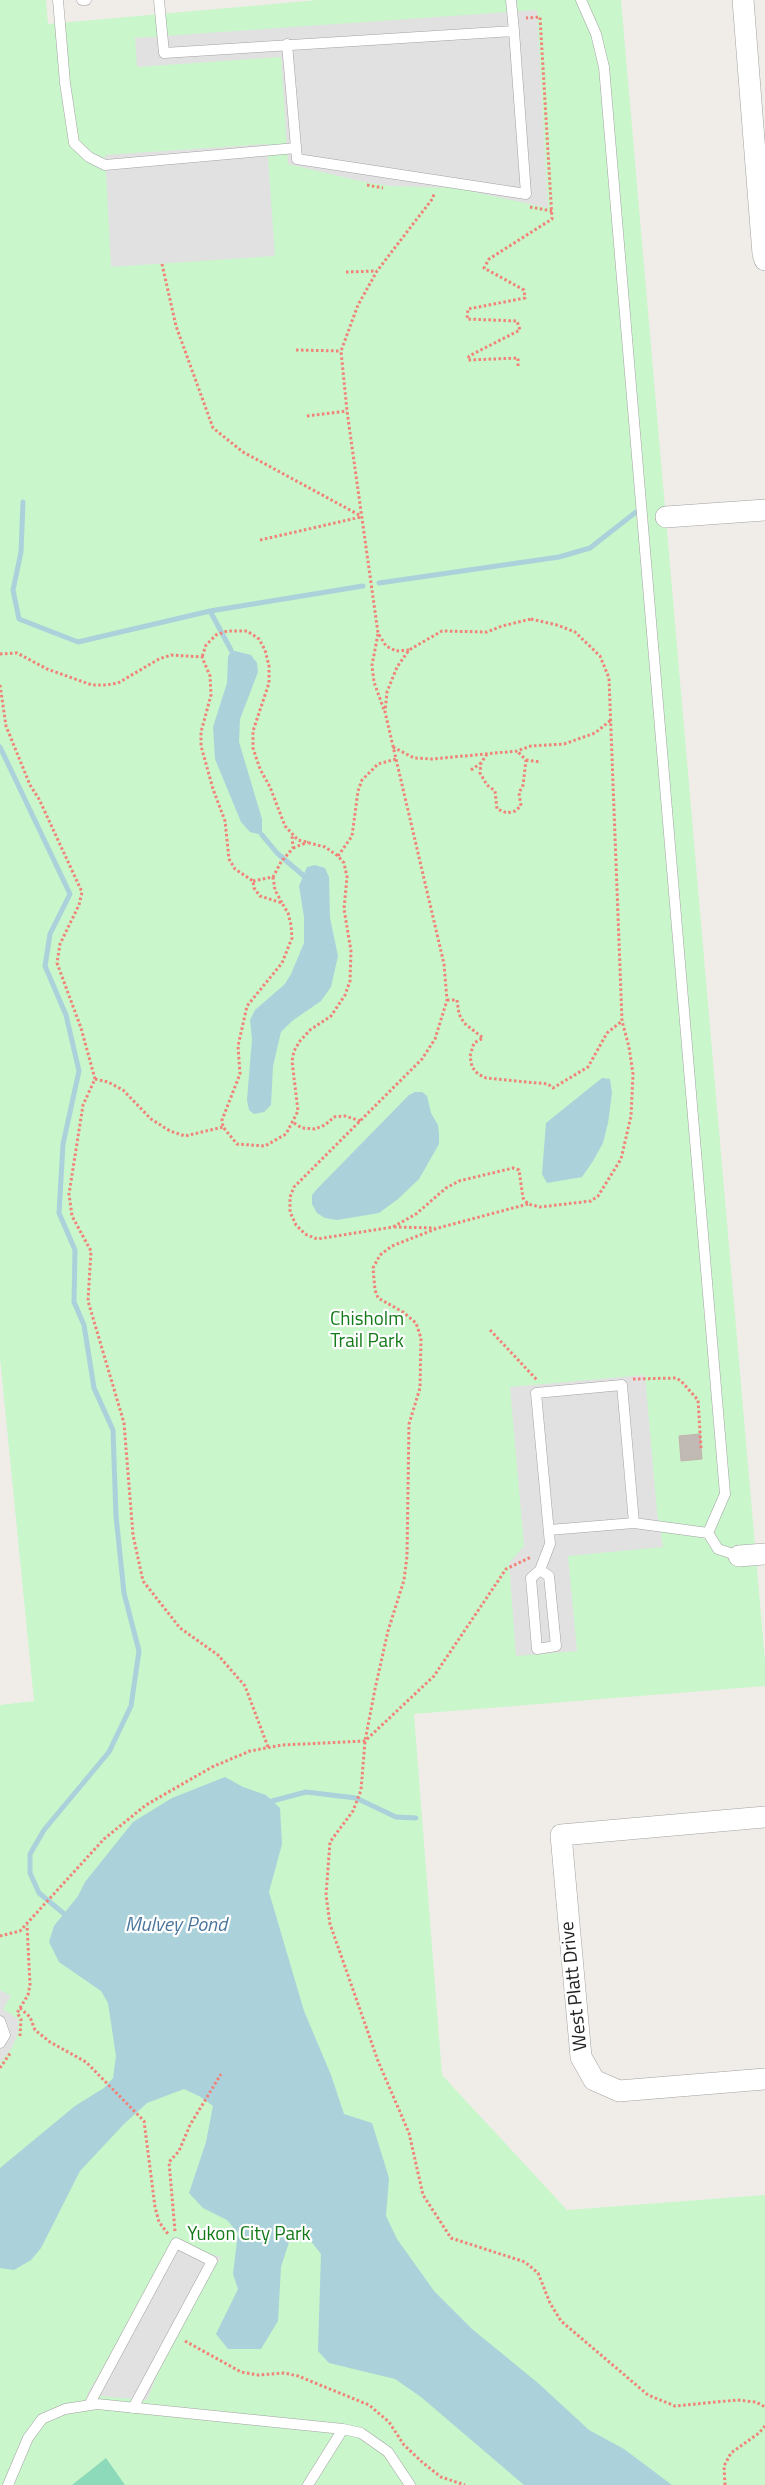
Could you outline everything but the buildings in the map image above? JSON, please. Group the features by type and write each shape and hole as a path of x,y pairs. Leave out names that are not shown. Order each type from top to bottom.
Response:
{"street":[{"path":"743,0 765,260"},
{"path":"666,517 765,510"},
{"path":"739,1556 765,1554"},
{"name":"West Platt Drive","path":"765,1817 561,1835 581,2057 594,2080 619,2090 765,2079"}],"lane":[{"path":"58,0 65,83 74,143 89,157 105,166 296,148"},
{"path":"160,0 164,53 514,31"},
{"path":"287,44 297,159 436,178 526,194 511,0"},
{"path":"581,0 596,34 604,67 726,1494 708,1533"},
{"path":"540,1570 549,1576 556,1646 537,1649 531,1578 540,1570 550,1544 536,1393 622,1385 634,1523"},
{"path":"549,1530 634,1523 708,1533"},
{"path":"708,1533 718,1549 739,1556"},
{"path":"0,2021 5,2035 0,2043"},
{"path":"89,2405 176,2243 212,2261 133,2408"},
{"path":"8,2485 28,2438 42,2419 65,2409 97,2404 343,2429 360,2434 388,2452 405,2482"},
{"path":"308,2485 343,2429"}],"path":[{"path":"513,20 540,17 552,219 489,259 484,268 524,290 525,298 468,309 466,319 517,321 520,330 469,356 468,360 518,358 518,366"},
{"path":"436,178 433,198 377,271 358,305 341,351 347,412 378,633 372,665 374,682 385,712 444,964 447,1000 435,1039 422,1059 294,1187 290,1197 290,1212 296,1225 305,1234 317,1239 393,1227 438,1228"},
{"path":"162,264 176,326 213,428 243,452 362,516"},
{"path":"346,272 377,271"},
{"path":"296,350 341,351"},
{"path":"307,416 347,412"},
{"path":"260,540 362,516"},
{"path":"385,712 387,692 397,667 409,650 442,631 487,632 502,626 531,619 557,625 575,632 600,656 609,678 622,1021 629,1047 633,1093 632,1116 620,1159 598,1196 591,1201 540,1206 528,1204 438,1228 392,1246 380,1255 373,1268 375,1290 378,1298 403,1312 416,1323 421,1338 422,1359 420,1388 410,1424 407,1556 404,1580 388,1632 365,1741 361,1790 353,1811 330,1842 326,1895 333,1933 378,2061 409,2133 423,2195 450,2238 525,2262 538,2273 550,2303 562,2321 648,2395 675,2406 737,2400 756,2402 765,2407"},
{"path":"282,903 260,896 253,881 235,869 229,859 225,821 213,789 201,746 201,732 211,695 210,676 202,657 206,644 216,635 227,631 247,631 259,639 266,650 270,666 268,683 253,731 253,748 280,816 292,834 298,840 308,842 326,847 338,856 344,864 347,877 344,909 351,951 350,981 345,995 331,1016 310,1030 294,1051 292,1061 298,1111 294,1123 286,1134 265,1146 237,1144 223,1127 224,1113 240,1074 238,1046 246,1006 282,963 292,938 288,913 275,890 273,877 281,862 293,848 308,842"},
{"path":"378,633 386,646 396,651 409,650"},
{"path":"0,654 18,653 55,672 92,685 118,683 159,659 171,655 202,657"},
{"path":"0,685 3,716 8,733 30,785 43,808 82,892 79,905 60,944 58,963 81,1028 95,1079 83,1105 69,1194 72,1216 91,1251 88,1301 124,1424 133,1535 143,1581 180,1628 218,1655 245,1686 268,1748"},
{"path":"392,746 414,758 432,759 517,751 531,746 564,744 595,733 611,720"},
{"path":"517,751 526,760 541,762"},
{"path":"471,770 487,754"},
{"path":"338,856 352,836 358,791 362,780 378,764 396,759"},
{"path":"481,762 480,773 487,785 495,792 497,809 507,813 515,811 522,806 519,793 524,784 526,760"},
{"path":"292,834 293,848"},
{"path":"253,881 264,881 273,877"},
{"path":"447,1000 457,1000 459,1014 464,1023 483,1038 474,1043 470,1056 472,1067 478,1074 486,1078 548,1084 553,1088 574,1073 588,1067 607,1033 622,1021"},
{"path":"95,1079 108,1082 123,1090 151,1119 170,1131 185,1136 223,1127"},
{"path":"294,1123 302,1128 315,1129 325,1125 334,1117 345,1116 360,1121"},
{"path":"393,1227 416,1214 446,1188 459,1181 512,1168 519,1170 523,1198 528,1204"},
{"path":"490,1330 537,1377 538,1393"},
{"path":"622,1385 630,1380 654,1377 676,1378 681,1381 698,1400 701,1448"},
{"path":"0,1936 20,1931 27,1925 59,1886 104,1839 146,1805 212,1767 250,1751 282,1745 365,1741 434,1676 506,1569 529,1556 545,1558"},
{"path":"19,2041 21,2019 17,2013 28,1995 31,1974 27,1925"},
{"path":"20,2008 30,2017 36,2030 50,2042 86,2062 144,2121 159,2222 176,2243"},
{"path":"0,2068 14,2048"},
{"path":"176,2243 169,2162 180,2151 190,2125 221,2074"},
{"path":"172,2334 241,2372 258,2375 284,2373 298,2376 369,2405 389,2422 404,2445 422,2462 441,2477 465,2485"},
{"path":"725,2485 724,2466 731,2453 759,2433 765,2426"}],"green space":[{"name":"Chisholm Trail Park","path":"0,0 46,0 48,24 318,0 621,0 765,1661 765,1686 414,1714 442,2075 567,2210 765,2195 765,2485 0,2485 0,1705 34,1701 0,1358"},
{"path":"106,2458 125,2485 72,2485"}],"shaded area":[{"path":"537,10 548,208 456,188 391,186 364,182 288,164 281,57 137,67 135,38"},
{"path":"267,144 275,256 111,267 105,155"},
{"path":"645,1375 657,1512 663,1547 568,1556 577,1651 516,1656 509,1563 524,1546 510,1387"},
{"path":"0,1990 11,1996 3,2009 18,2019 18,2032 13,2046 0,2063"},
{"path":"176,2243 221,2257 173,2334 147,2400 87,2395"}],"water":[{"path":"231,650 251,655 257,663 258,672 240,719 239,742 262,819 262,835 250,832 241,822 215,759 213,727 227,683 228,657"},
{"path":"315,865 325,868 329,877 330,918 338,956 331,987 321,1001 292,1021 281,1032 273,1066 271,1105 264,1112 254,1114 249,1110 247,1100 252,1039 250,1020 255,1010 285,984 304,943 304,917 299,886 307,867"},
{"path":"602,1078 610,1079 612,1093 603,1143 582,1177 547,1183 542,1174 546,1123"},
{"path":"415,1092 422,1092 427,1096 431,1113 438,1125 439,1134 439,1144 419,1179 398,1199 379,1213 337,1220 325,1218 317,1213 312,1204 312,1195 409,1095"},
{"name":"Mulvey Pond","path":"225,1777 243,1787 266,1795 280,1808 282,1844 269,1892 304,2011 331,2075 344,2114 372,2123 389,2178 386,2216 397,2239 434,2291 472,2329 538,2383 589,2430 624,2449 672,2485 524,2485 421,2397 395,2379 329,2363 318,2351 321,2254 310,2240 290,2239 281,2267 278,2321 261,2349 228,2349 216,2334 238,2289 233,2274 238,2233 227,2220 203,2208 189,2193 206,2142 213,2106 199,2096 184,2089 147,2103 124,2124 80,2171 41,2248 31,2260 14,2270 0,2268 0,2168 75,2106 104,2088 113,2078 116,2056 108,2003 101,1991 59,1962 49,1942 54,1926 78,1896 85,1882 133,1822 172,1798"}],"waterway":[{"path":"23,502 21,552 13,590 19,619 78,642 210,611 363,586"},
{"path":"379,583 559,557 590,548 636,512"},
{"path":"210,611 231,650"},
{"path":"0,747 70,894 50,934 45,966 66,1015 79,1071 63,1144 59,1213 75,1250 74,1302 84,1325 94,1388 113,1430 116,1516 124,1593 139,1651 131,1706 109,1752 44,1830 30,1854 30,1873 39,1893 68,1917"},
{"path":"262,835 277,853 304,876"},
{"path":"272,1801 306,1792 356,1798 396,1817 416,1818"}],"park label":[{"name":"Yukon City Park","path":"249,2235"}]}
